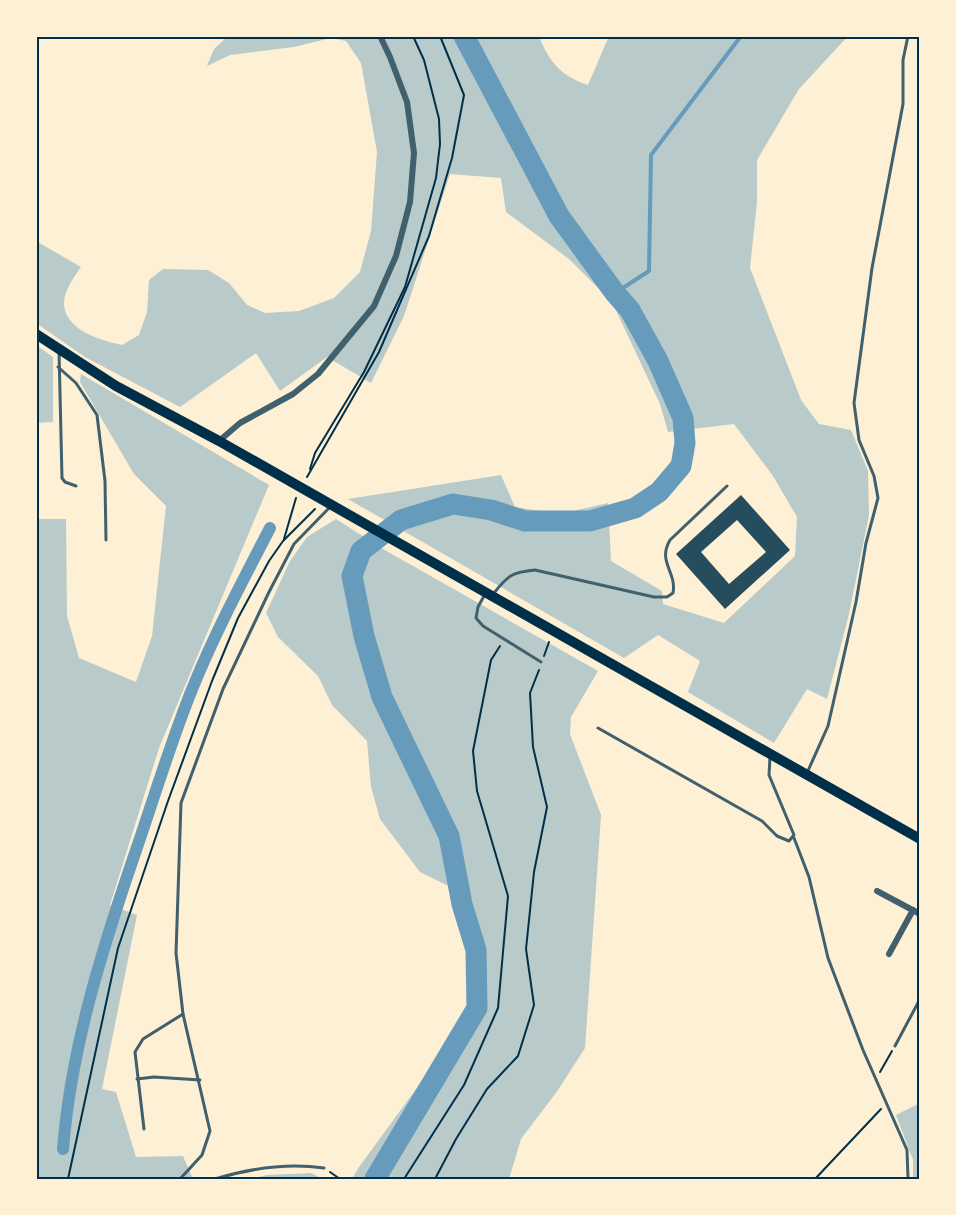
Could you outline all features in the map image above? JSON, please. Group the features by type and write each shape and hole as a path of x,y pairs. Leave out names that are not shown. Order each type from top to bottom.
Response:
{"highway":[{"path":"36,334 116,386 219,441 920,839"}],"street":[{"path":"219,441 240,423 293,394 318,374 374,306 396,256 410,202 414,153 407,102 380,36"},
{"path":"877,891 920,914"},
{"path":"889,954 913,910"}],"lane":[{"path":"806,774 828,726 856,602 866,543 878,498 874,476 859,440 854,403 872,268 903,104 903,60 908,36"},
{"path":"59,349 62,478 65,482 76,486"},
{"path":"58,367 76,383 97,415 105,481 106,540"},
{"path":"542,662 483,626 476,618 478,607 488,595 506,578 519,571 535,570 654,597 667,597 673,593 674,586 665,561 666,548 670,540 727,486"},
{"path":"180,1179 202,1155 210,1131 183,1014 176,953 181,803 223,689 269,592 294,544 328,503"},
{"path":"598,728 762,821 777,836 788,841 794,838"},
{"path":"771,755 769,775 793,830 809,877 828,958 876,1080 907,1150 908,1179"},
{"path":"895,1046 920,999"},
{"path":"144,1129 135,1052 143,1039 183,1014"},
{"path":"137,1079 154,1077 200,1080"},
{"path":"215,1179 249,1169 302,1165 324,1168"}],"path":[{"path":"303,484 379,352 429,236 452,158 464,95 440,36"},
{"path":"283,541 298,494"},
{"path":"68,1179 118,948 212,681 238,618 283,541 328,503"},
{"path":"435,1179 456,1138 487,1089 518,1056 534,1005 526,949 534,872 547,807 533,747 530,693 553,632"},
{"path":"404,1179 464,1085 498,1008 508,896 477,791 473,751 491,660 504,639"},
{"path":"876,1080 895,1046"},
{"path":"815,1179 886,1104"},
{"path":"324,1168 340,1179"}],"shaded area":[{"path":"228,36 539,36 557,67 570,77 588,85 609,36 848,36 799,89 757,160 757,202 750,268 801,400 819,424 851,430 868,471 869,515 849,614 827,699 807,689 774,743 688,692 700,661 658,635 624,658 348,499 501,475 515,507 560,514 608,503 611,561 662,591 663,604 724,623 795,556 797,517 773,476 734,424 668,432 660,404 612,302 569,259 506,212 501,178 450,174 404,316 371,383 327,357 280,391 256,353 180,407 85,357 36,323 36,241 81,267 64,300 66,314 71,322 86,333 122,345 139,335 147,312 149,280 163,269 208,270 229,283 247,305 265,313 299,311 334,298 360,272 371,231 377,152 361,63 346,41 331,38 294,47 230,55 207,66 214,49"},
{"path":"36,345 53,357 53,422 36,423"},
{"path":"81,374 269,485 159,748 110,905 137,915 102,1089 116,1092 136,1157 183,1156 193,1179 36,1179 36,519 66,519 67,616 79,658 136,682 152,636 166,506 134,474 80,382"},
{"path":"336,519 383,549 598,671 571,717 570,734 601,815 585,1048 558,1090 521,1139 509,1179 352,1179 435,1063 449,1070 487,1004 484,945 471,897 420,872 380,819 371,787 367,741 332,705 318,676 278,637 266,613 290,561 307,537"},
{"path":"920,1103 920,1179 913,1179 913,1160 896,1115"},
{"path":"311,1173 323,1179 251,1179 267,1175"}],"building":[{"path":"741,495 790,550 725,609 676,554","holes":["737,520 766,552 729,584 701,552"]}],"waterway":[{"path":"375,1179 477,1008 476,950 462,904 449,836 382,697 364,636 352,576 361,551 401,520 453,504 491,510 525,521 590,521 635,508 659,492 681,466 685,443 683,418 658,361 630,310 559,216 464,36"},
{"path":"615,293 649,271 651,155 741,36"},
{"path":"63,1149 80,1038 121,894 193,687 220,627 270,528"}]}
